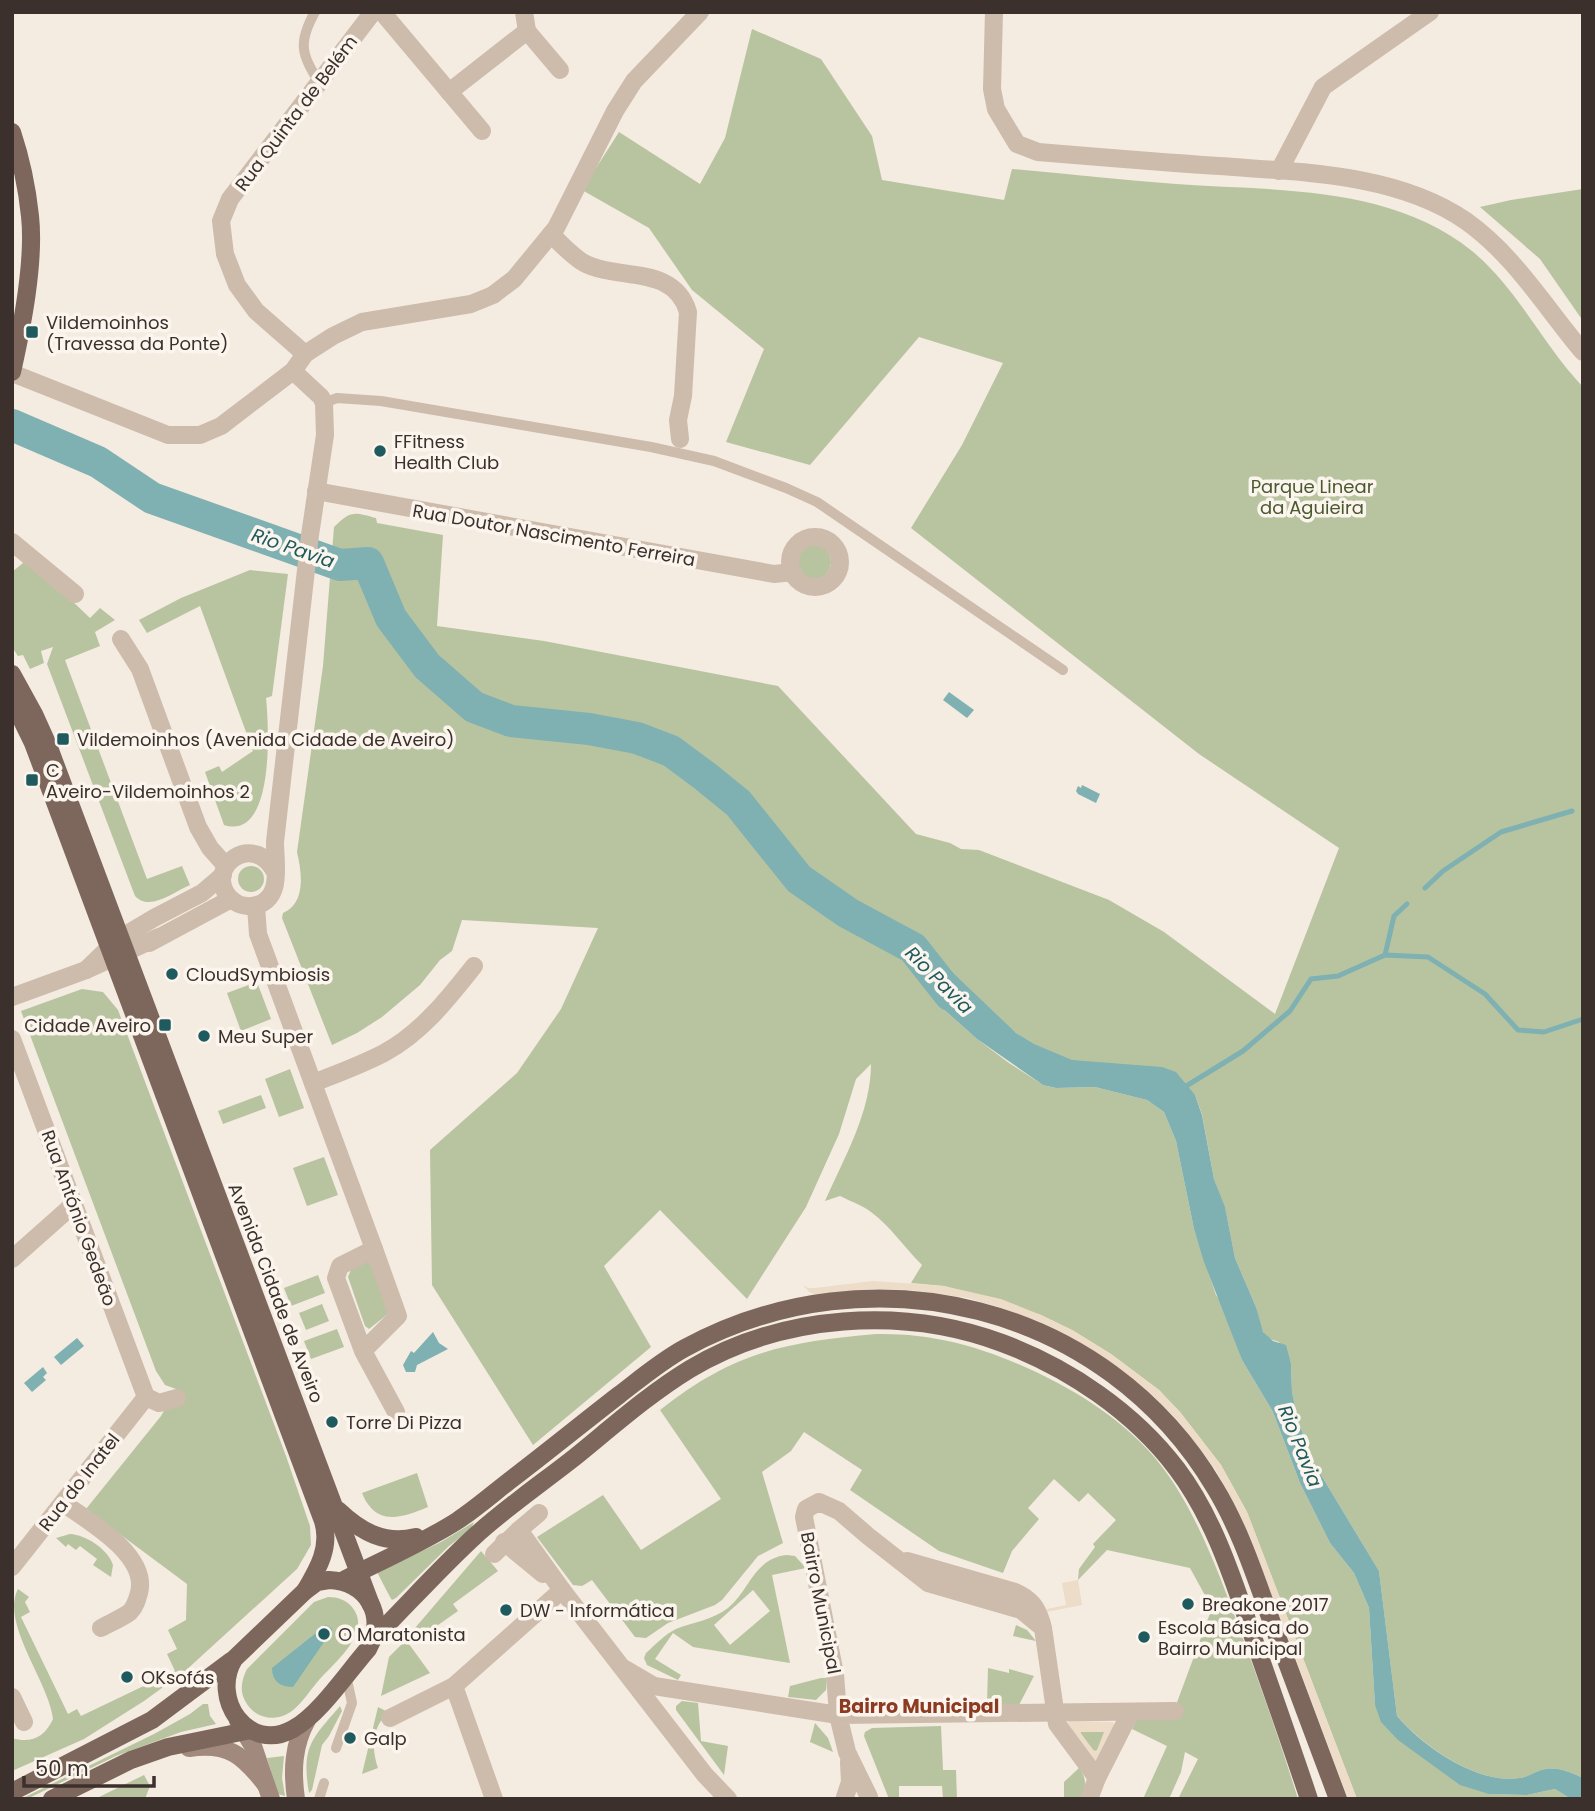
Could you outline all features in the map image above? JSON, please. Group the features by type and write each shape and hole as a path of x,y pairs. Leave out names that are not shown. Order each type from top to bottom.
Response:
{"main road":[{"path":"12,132 21,159 30,218 24,311 12,372"},
{"name":"Avenida Cidade de Aveiro","path":"12,674 44,736 103,911 323,1521 326,1536 324,1552 321,1563 304,1591"},
{"name":"Avenida Cidade de Aveiro","path":"12,699 103,911"},
{"name":"Avenida Cidade de Aveiro","path":"135,997 372,1605 375,1617 374,1638"},
{"path":"12,1792 152,1720 234,1659 304,1591 317,1582 342,1581 437,1532 476,1507 661,1363 720,1331 779,1311 857,1299 908,1298 936,1301 988,1314 1053,1338 1099,1366 1153,1409 1182,1440 1217,1491 1246,1553 1338,1799"},
{"path":"296,1799 296,1747 307,1720 368,1649 374,1638 477,1534 660,1389 693,1368 728,1351 770,1336 812,1326 876,1320 943,1326 1020,1350 1081,1381 1137,1426 1176,1467 1209,1523 1231,1573 1310,1799"},
{"path":"332,1503 357,1527 385,1539 407,1539 437,1532"},
{"path":"342,1581 359,1589 372,1605"},
{"path":"234,1659 227,1670 225,1689 228,1704 248,1730 268,1792"},
{"path":"52,1799 131,1760 177,1744 248,1730 279,1734 290,1731 307,1720"},
{"path":"131,1760 193,1747 232,1751 240,1755 268,1792"}],"street":[{"name":"Rua Quinta de Belém","path":"305,354 256,311 237,285 225,254 221,222 230,199 373,12"},
{"path":"382,12 482,131"},
{"path":"524,12 527,31 560,70"},
{"path":"12,372 168,435 200,435 221,426 293,371 305,354 362,322 471,303 494,295 514,279 556,228 615,111 634,81 700,12"},
{"path":"994,12 992,89 996,109 1017,144 1038,152 1342,177 1406,192 1439,205 1466,221 1514,264 1583,352"},
{"path":"1279,171 1323,87 1430,12"},
{"path":"449,92 527,31"},
{"path":"551,234 585,264 643,275 678,293 684,301 688,312 683,396 678,420 680,439"},
{"path":"275,872 265,857 248,853 229,865 223,884 231,900 247,907 264,903 275,889 275,872 275,842 324,435 324,403 316,391 293,371"},
{"name":"Rua Doutor Nascimento Ferreira","path":"316,491 774,574 793,572"},
{"path":"12,542 75,594"},
{"path":"121,639 140,669 198,827 210,848 229,865"},
{"path":"103,911 142,923 202,893 229,865 264,838 279,807"},
{"path":"12,997 231,900"},
{"path":"256,906 258,934 398,1316 363,1352"},
{"name":"Avenida Cidade de Aveiro","path":"103,911 101,940 137,969 135,997"},
{"path":"118,951 135,930 153,918"},
{"path":"313,1083 385,1052 416,1030 474,966"},
{"name":"Rua António Gedeão","path":"12,1039 146,1397"},
{"path":"12,1259 74,1205"},
{"path":"374,1249 340,1266 336,1279 363,1352 396,1412"},
{"path":"146,1397 159,1403 177,1398"},
{"name":"Rua do Inatel","path":"12,1567 146,1397"},
{"name":"Bairro Municipal","path":"838,1715 835,1674 804,1517 807,1509 819,1502 829,1505 928,1583 1021,1610 1043,1628 1056,1724 1097,1777"},
{"path":"63,1503 122,1548 140,1576 141,1586 135,1606 129,1613 101,1628"},
{"path":"539,1513 499,1548 562,1590"},
{"path":"519,1530 705,1775 728,1799"},
{"path":"390,1718 454,1686 562,1590"},
{"path":"625,1669 645,1682 665,1688 860,1717 1175,1711"},
{"path":"454,1686 494,1799"},
{"path":"652,1704 652,1692 656,1688 665,1688"},
{"path":"12,1697 24,1721"},
{"path":"1089,1799 1097,1777 1130,1713"},
{"path":"838,1715 847,1752 850,1782 845,1798"},
{"path":"847,1752 869,1798"},
{"path":"845,1798 856,1790 863,1791 869,1798"}],"lane":[{"path":"315,12 306,28 302,45 308,65 319,82"},
{"path":"324,403 337,398 381,401 651,447 714,461 817,502 1063,670"},
{"path":"336,1748 352,1703 346,1674"},
{"path":"319,1799 324,1783"}],"green space":[{"name":"Parque Linear da Aguieira","path":"752,29 821,59 872,136 882,180 1004,200 1012,169 1331,195 1406,214 1440,229 1472,251 1488,266 1517,299 1583,387 1583,1778 1551,1769 1520,1778 1504,1779 1469,1769 1436,1751 1397,1716 1379,1571 1312,1460 1298,1420 1292,1392 1291,1364 1279,1342 1267,1338 1260,1327 1256,1307 1235,1258 1225,1208 1214,1179 1202,1114 1195,1095 1072,1061 1035,1045 994,1015 930,951 940,1006 1009,1063 1043,1085 1056,1088 1095,1087 1147,1100 1164,1112 1176,1141 1194,1229 1242,1360 1273,1412 1300,1483 1330,1543 1354,1573 1369,1608 1375,1705 1489,1794 1527,1795 1555,1789 1571,1799 1357,1799 1247,1512 1221,1465 1180,1412 1159,1390 1111,1354 1041,1315 944,1286 911,1283 922,1265 885,1224 867,1210 840,1196 825,1201 861,1117 870,1082 871,1064 856,1079 839,1134 806,1207 747,1299 660,1210 604,1266 651,1347 533,1445 432,1285 430,1150 517,1073 561,1009 598,928 462,920 452,951 440,960 420,985 382,1017 332,1045 282,918 283,913 296,902 299,895 300,869 297,852 323,666 334,527 349,515 363,514 376,518 377,523 443,535 437,626 544,641 778,686 916,834 950,843 961,849 979,850 1109,900 1164,932 1275,1014 1339,848 1199,754 911,528 962,445 1003,363 919,337 810,465 726,442 764,349 692,290 649,228 582,190 619,132 700,184 725,138"},
{"path":"1583,189 1583,321 1540,259 1480,207"},
{"path":"814,545 826,550 831,562 826,574 814,579 802,574 797,562 802,550"},
{"path":"28,559 90,618 100,608 115,620 95,632 100,646 65,660 147,879 182,866 190,885 162,899 148,902 135,896 47,664 53,647 41,651 44,663 30,669 23,655 18,656 12,647 12,572"},
{"path":"250,570 288,574 272,696 266,698 267,755 260,799 252,816 241,825 224,825 205,772 219,766 222,772 253,751 200,606 147,633 139,620 181,598"},
{"path":"251,866 260,870 264,879 260,888 251,892 242,888 238,879 242,870"},
{"path":"257,982 271,1019 241,1031 227,993"},
{"path":"82,989 103,992 118,1010 286,1456 310,1526 311,1545 297,1569 184,1672 84,1739 12,1771 12,1738 37,1738 53,1719 50,1704 15,1618 14,1603 18,1589 29,1597 25,1602 30,1612 21,1617 68,1714 77,1709 81,1716 175,1671 167,1654 177,1649 168,1630 186,1620 187,1584 86,1509 161,1416 176,1389 165,1385 156,1371 21,1011"},
{"path":"290,1069 304,1108 279,1117 265,1079"},
{"path":"261,1095 266,1108 223,1124 218,1111"},
{"path":"324,1157 338,1195 307,1206 293,1168"},
{"path":"370,1261 389,1313 369,1329 365,1326 348,1277 352,1267"},
{"path":"318,1275 325,1293 291,1306 284,1288"},
{"path":"322,1304 329,1321 306,1330 299,1313"},
{"path":"337,1329 344,1347 311,1359 304,1341"},
{"path":"876,1334 934,1338 1007,1359 1058,1383 1090,1402 1120,1424 1147,1449 1177,1488 1212,1558 1262,1691 1298,1799 1178,1799 1198,1759 1185,1752 1181,1772 1169,1799 1143,1799 1167,1746 1132,1729 1137,1718 1176,1705 1212,1608 1190,1568 1107,1550 1078,1580 1079,1569 1095,1547 1093,1544 1116,1520 1088,1493 1079,1502 1054,1479 1028,1508 1039,1519 1012,1551 1003,1573 939,1551 850,1490 862,1470 804,1432 791,1451 762,1472 783,1543 758,1556 715,1605 668,1623 646,1638 635,1637 592,1580 582,1586 573,1585 537,1537 603,1495 641,1550 721,1499 660,1410 712,1375 761,1353 814,1341"},
{"path":"417,1473 428,1507 418,1511 390,1517 382,1515 374,1511 362,1493"},
{"path":"474,1522 471,1529 392,1600 377,1572 441,1542"},
{"path":"70,1534 89,1540 101,1548 113,1565 111,1577 93,1565 97,1559 80,1546 76,1550 68,1544 66,1547 56,1538"},
{"path":"481,1551 498,1571 453,1604 458,1611 414,1642 409,1635"},
{"path":"795,1556 806,1568 772,1575 790,1663 693,1647 673,1633 655,1659 681,1675 678,1680 647,1665 644,1658 646,1653 664,1637 676,1629 709,1618 728,1608 760,1568 776,1557","holes":["753,1590 770,1611 730,1645 714,1625"]},
{"path":"328,1597 347,1602 357,1617 358,1626 349,1646 300,1704 290,1712 275,1718 254,1712 244,1700 242,1691 247,1669 314,1602"},
{"path":"1016,1625 1027,1630 1036,1641 1013,1636"},
{"path":"406,1640 430,1673 381,1696 389,1657"},
{"path":"988,1668 1009,1673 1009,1669 1034,1676 1019,1705 987,1705"},
{"path":"827,1678 826,1690 816,1700 788,1697 790,1686"},
{"path":"682,1701 698,1703 701,1741 728,1746 724,1775 676,1710 676,1706"},
{"path":"203,1704 208,1704 210,1716 216,1724 181,1732 116,1756 27,1799 21,1799 154,1734"},
{"path":"340,1706 342,1711 322,1745 312,1790 309,1793 307,1764 311,1744"},
{"path":"378,1707 388,1712 374,1738 378,1768 362,1774"},
{"path":"815,1723 828,1738 833,1752 810,1742"},
{"path":"941,1726 943,1770 956,1770 957,1799 943,1799 942,1786 899,1786 899,1799 889,1799 864,1736 865,1732 872,1728"},
{"path":"1081,1731 1104,1731 1102,1743 1095,1752 1080,1735"},
{"path":"284,1756 282,1778 285,1796 278,1794 267,1758"},
{"path":"1079,1768 1085,1784 1082,1795 1079,1799 1064,1799 1064,1782"},
{"path":"144,1775 150,1786 145,1799 95,1799"}],"shaded area":[{"path":"873,1281 944,1286 1001,1299 1041,1315 1111,1354 1159,1390 1180,1412 1221,1465 1247,1512 1357,1799 1348,1799 1240,1515 1215,1469 1176,1419 1153,1396 1108,1361 1038,1321 968,1298 911,1290 874,1289 816,1295 803,1285 815,1288"},
{"path":"1078,1580 1082,1605 1046,1612 1047,1609 1066,1605 1062,1583"},
{"path":"1069,1721 1113,1722 1115,1726 1100,1760 1095,1762 1066,1725","holes":["1080,1732 1104,1732 1097,1750 1094,1751"]}],"water":[{"path":"949,692 974,710 967,718 943,700"},
{"path":"1082,785 1100,794 1096,803 1078,794 1078,786 1081,788"},
{"path":"930,951 1016,1033 1034,1044 1072,1060 1162,1067 1176,1072 1195,1095 1202,1115 1214,1179 1225,1207 1235,1258 1256,1307 1263,1332 1273,1341 1286,1345 1298,1420 1312,1460 1379,1571 1397,1716 1436,1751 1469,1769 1487,1775 1504,1779 1555,1769 1583,1778 1583,1799 1571,1799 1555,1789 1527,1795 1489,1794 1460,1785 1398,1740 1381,1722 1375,1705 1369,1608 1354,1573 1330,1543 1300,1483 1273,1412 1242,1360 1204,1262 1194,1229 1176,1141 1164,1112 1147,1100 1095,1087 1056,1088 1043,1085 977,1039 940,1006 917,978"},
{"path":"433,1332 439,1343 448,1349 417,1365 415,1372 406,1372 403,1365 411,1351 414,1353"},
{"path":"77,1338 84,1346 61,1365 54,1357"},
{"path":"43,1367 47,1373 43,1377 46,1380 32,1392 24,1383"},
{"path":"326,1625 332,1629 332,1637 324,1642 293,1687 278,1682 273,1676 272,1668 316,1633 319,1627"}],"waterway":[{"name":"Rio Pavia","path":"12,425 98,462 152,498 340,565 368,563 391,618 427,666 474,707 511,721 589,729 637,738 671,751 738,803 799,879 848,913 913,948 950,995"},
{"path":"1425,888 1443,871 1501,832 1572,811"},
{"path":"1385,955 1394,916 1407,904"},
{"path":"1183,1088 1243,1051 1290,1011 1311,979 1338,976 1385,955 1428,957 1485,994 1518,1030 1544,1032 1583,1019"}],"place":[{"name":"Vildemoinhos (Travessa da Ponte)","path":"32,332"},
{"name":"FFitness Health Club","path":"380,451"},
{"name":"Vildemoinhos (Avenida Cidade de Aveiro)","path":"63,739"},
{"name":"C Aveiro-Vildemoinhos 2","path":"32,780"},
{"name":"CloudSymbiosis","path":"172,974"},
{"name":"Cidade Aveiro","path":"165,1025"},
{"name":"Meu Super","path":"204,1036"},
{"name":"Torre Di Pizza","path":"332,1422"},
{"name":"Breakone 2017","path":"1188,1604"},
{"name":"DW - Informática","path":"506,1610"},
{"name":"O Maratonista","path":"324,1634"},
{"name":"Escola Básica do Bairro Municipal","path":"1144,1637"},
{"name":"OKsofás","path":"127,1677"},
{"name":"Galp","path":"350,1738"}],"district":[{"name":"Bairro Municipal","path":"919,1706"}]}
